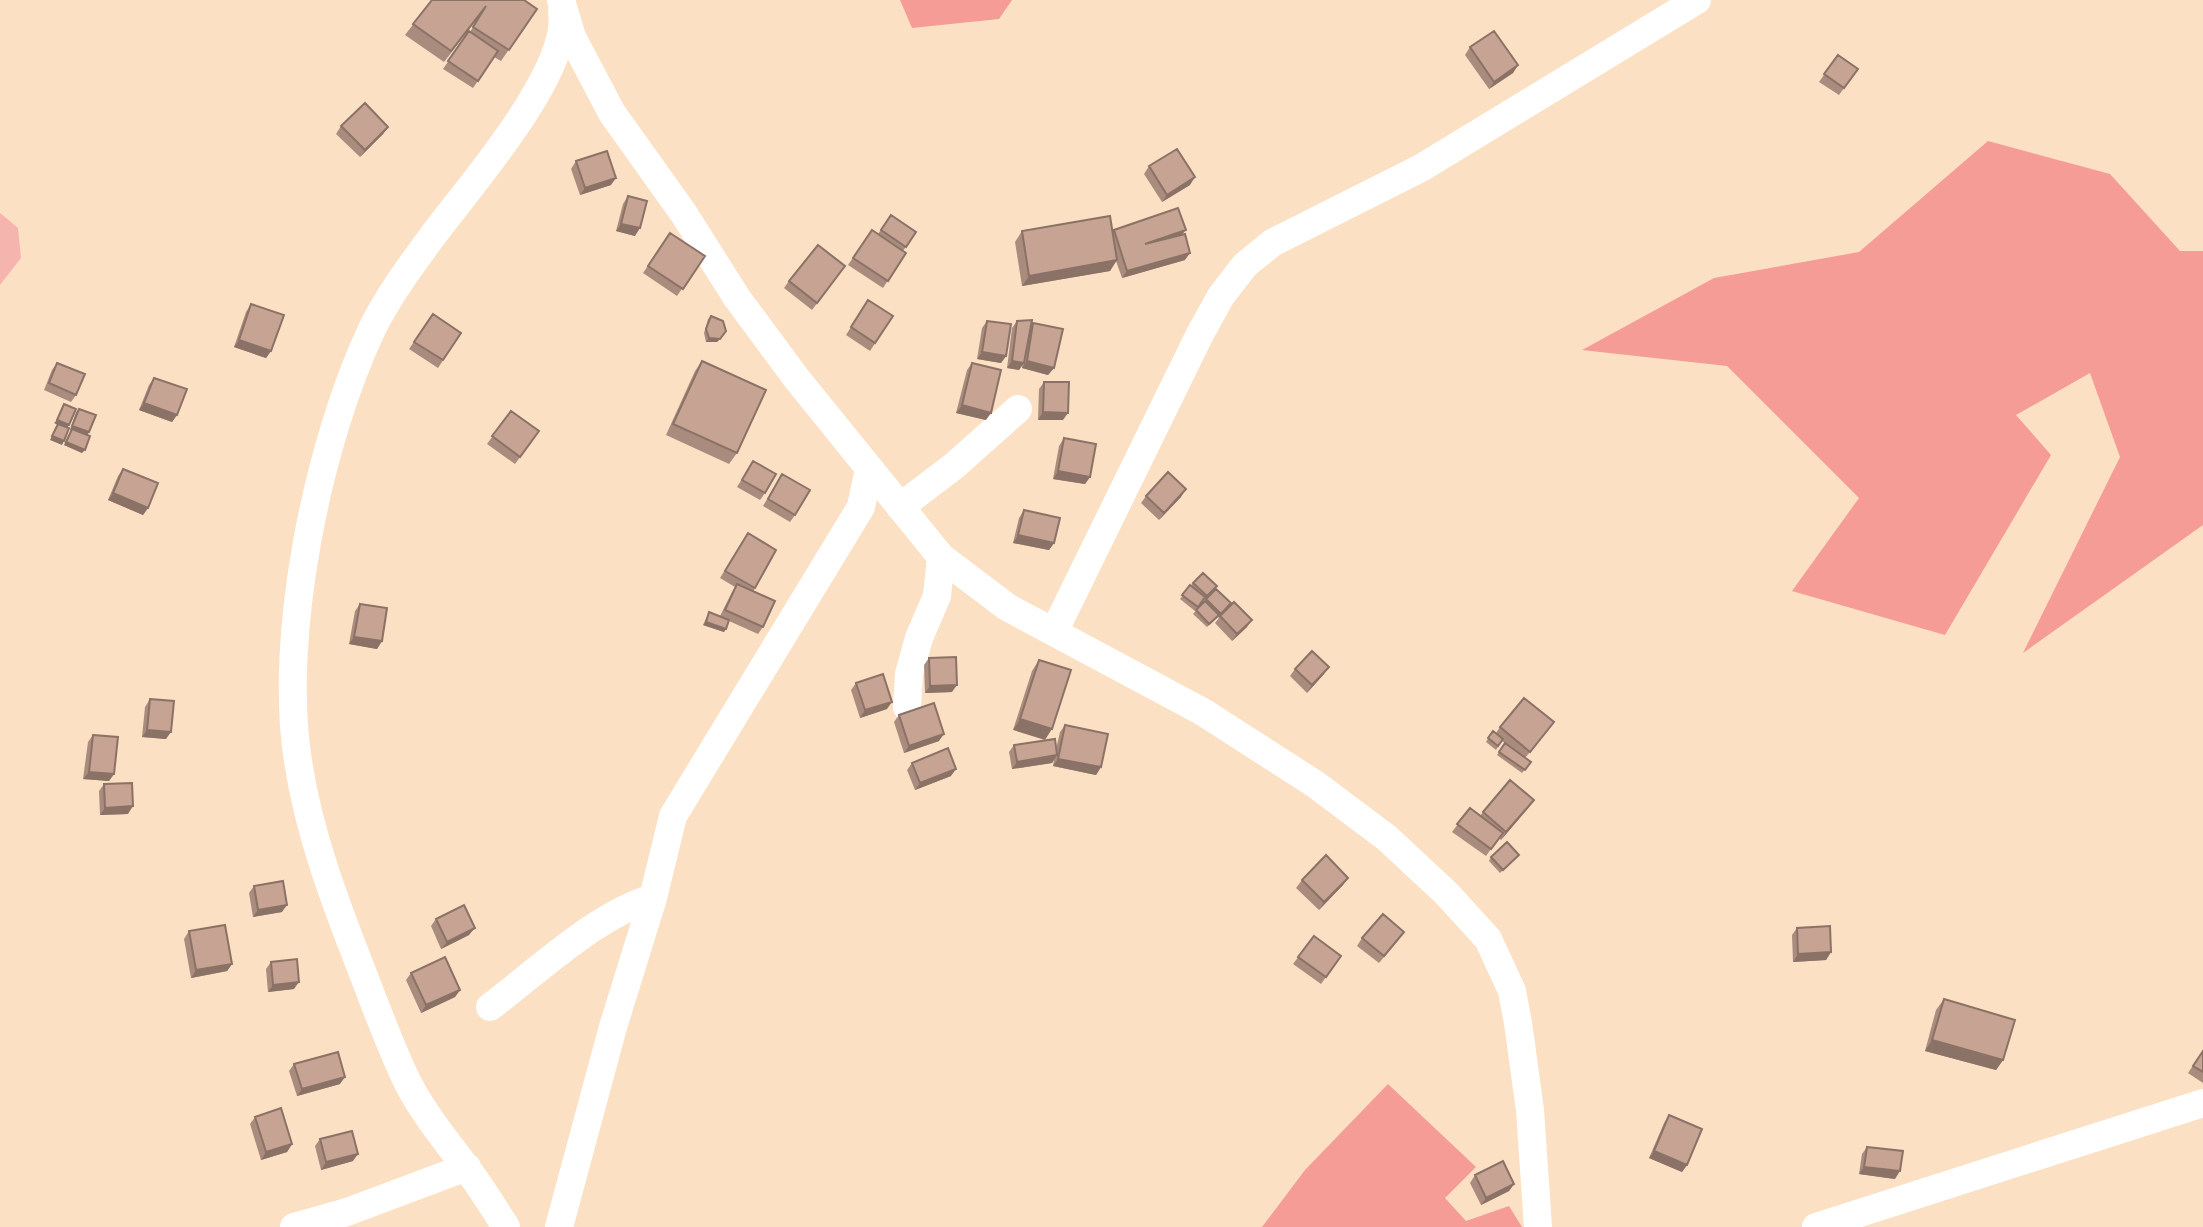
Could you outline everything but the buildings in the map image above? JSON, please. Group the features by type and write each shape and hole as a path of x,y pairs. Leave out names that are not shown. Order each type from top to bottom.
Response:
{"street":[{"path":"561,0 572,37 612,113 684,214 761,332 941,557 986,593 1203,712 1315,784 1387,838 1447,894 1488,939 1508,982 1518,1023 1530,1111 1538,1227"},
{"path":"506,1227 406,1080 330,890 307,816 297,757 291,679 300,586 317,499 344,401 368,340 408,271 501,150 544,78 564,26 561,0"},
{"path":"1054,632 1200,334 1221,296 1245,265 1272,243 1421,168 1697,0"},
{"path":"900,507 954,466 1018,409"},
{"path":"559,1227 613,1027 653,898 673,816 861,507 869,469"},
{"path":"907,707 909,674 919,638 937,596 941,557"},
{"path":"490,1007 583,937 632,905 653,898"},
{"path":"1816,1227 2203,1103"},
{"path":"294,1227 347,1212 467,1167"}],"shaded area":[{"path":"900,0 1012,0 999,19 912,28"},
{"path":"1988,141 2110,174 2180,251 2203,251 2203,525 2023,653 2120,457 2090,373 2016,415 2051,455 1945,635 1792,591 1859,498 1727,366 1582,350 1714,278 1859,252"},
{"path":"0,213 18,228 21,258 0,285"},
{"path":"1388,1084 1476,1167 1445,1198 1466,1221 1509,1206 1522,1227 1262,1227 1305,1170"}]}
